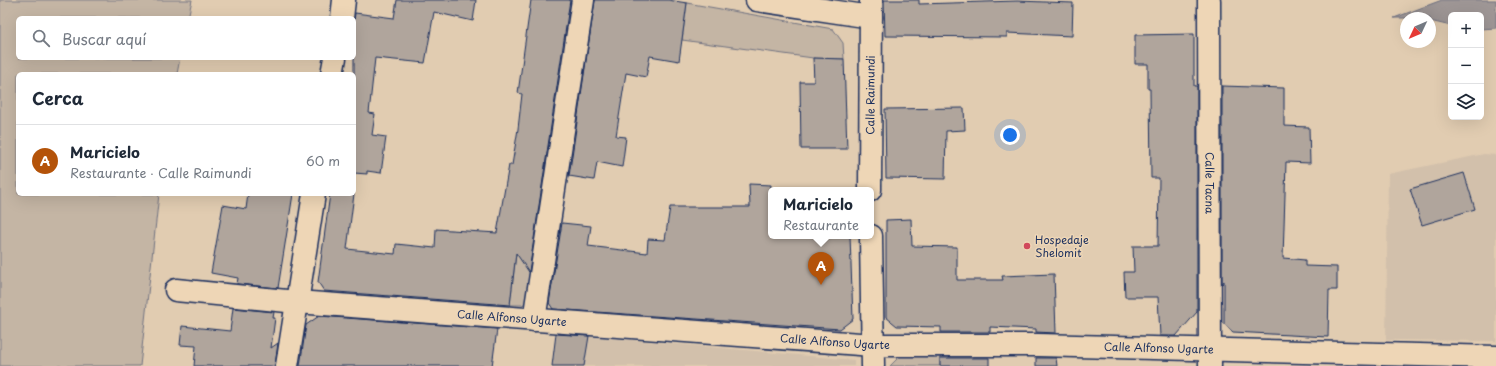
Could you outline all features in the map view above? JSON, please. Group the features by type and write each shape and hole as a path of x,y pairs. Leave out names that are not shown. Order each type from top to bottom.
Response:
{"street":[{"path":"342,16 344,0"},
{"path":"534,320 583,0"},
{"path":"757,0 871,8"},
{"name":"Calle Tacna","path":"1210,0 1210,357"},
{"name":"Calle Raimundi","path":"870,187 871,8"},
{"path":"332,72 335,60"},
{"path":"287,366 314,196"},
{"path":"871,239 873,355"},
{"name":"Calle Alfonso Ugarte","path":"176,290 297,302 534,320 595,323 873,355 1038,345 1210,357 1496,357"}],"shaded area":[{"path":"0,0 192,0 188,16 16,16 16,60 180,60 177,72 16,72 16,196 159,196 140,366 0,366"},
{"path":"1442,0 1496,0 1496,28 1484,29 1484,12 1448,12 1448,25 1436,22 1436,12 1410,12"},
{"path":"687,3 833,29 843,43 844,59 813,58 682,40"},
{"path":"1484,154 1496,155 1496,341 1386,340 1388,174"},
{"path":"516,254 536,256 530,301 522,305 510,305"},
{"path":"589,336 854,360 854,366 584,366"},
{"path":"900,356 940,357 940,366 890,366"}],"building":[{"path":"397,0 476,0 473,21 434,12 425,63 375,58 369,113 375,114 372,135 386,137 381,173 367,171 367,174 356,173 356,72 354,72 354,60 356,60 355,13 394,18"},
{"path":"531,0 570,0 529,272 516,253 510,305 324,291 318,282 330,196 354,196 347,249 395,254 396,244 435,248 436,229 497,233 509,165 512,165 518,129 522,94 518,93"},
{"path":"595,0 668,0 687,3 679,61 650,56 646,77 626,73 616,136 626,137 622,167 597,162 594,180 569,176"},
{"path":"884,0 919,0 919,4 1017,1 1073,3 1072,36 1007,33 1007,37 885,36"},
{"path":"1194,34 1194,86 1197,86 1197,312 1176,336 1160,336 1158,297 1125,297 1124,272 1134,272 1133,246 1158,246 1159,178 1151,178 1150,89 1148,89 1148,64 1135,64 1135,35"},
{"path":"813,58 844,59 847,149 801,149 800,82 814,82"},
{"path":"1222,86 1284,88 1284,126 1309,127 1310,163 1286,162 1283,258 1305,260 1305,266 1337,267 1337,290 1329,290 1328,337 1233,332 1224,324 1224,281 1222,284"},
{"path":"964,108 965,130 946,131 945,179 886,178 885,109"},
{"path":"1464,173 1475,209 1422,225 1410,189"},
{"path":"749,184 771,185 771,187 768,187 768,239 850,239 853,319 840,329 553,309 549,303 562,223 591,226 588,246 647,253 648,239 665,240 670,207 750,207"},
{"path":"248,196 293,196 278,288 237,284 238,278 211,273 223,205 246,209"},
{"path":"911,219 912,246 957,247 957,280 1003,280 1002,276 1054,274 1056,333 1036,332 1036,329 990,327 990,332 941,332 941,327 897,326 886,317 886,220"},
{"path":"233,308 274,312 273,318 275,318 271,348 278,343 275,366 194,366 196,346 180,345 182,326 230,331"},
{"path":"319,316 497,329 492,366 300,366 306,325"},
{"path":"556,334 589,336 584,366 552,366"},
{"path":"940,358 989,358 989,366 940,366"},
{"path":"1036,358 1056,358 1057,366 1036,366"}],"place":[{"name":"Hospedaje Shelomit","path":"1027,246"},
{"name":"Maricielo","path":"821,285"}]}
